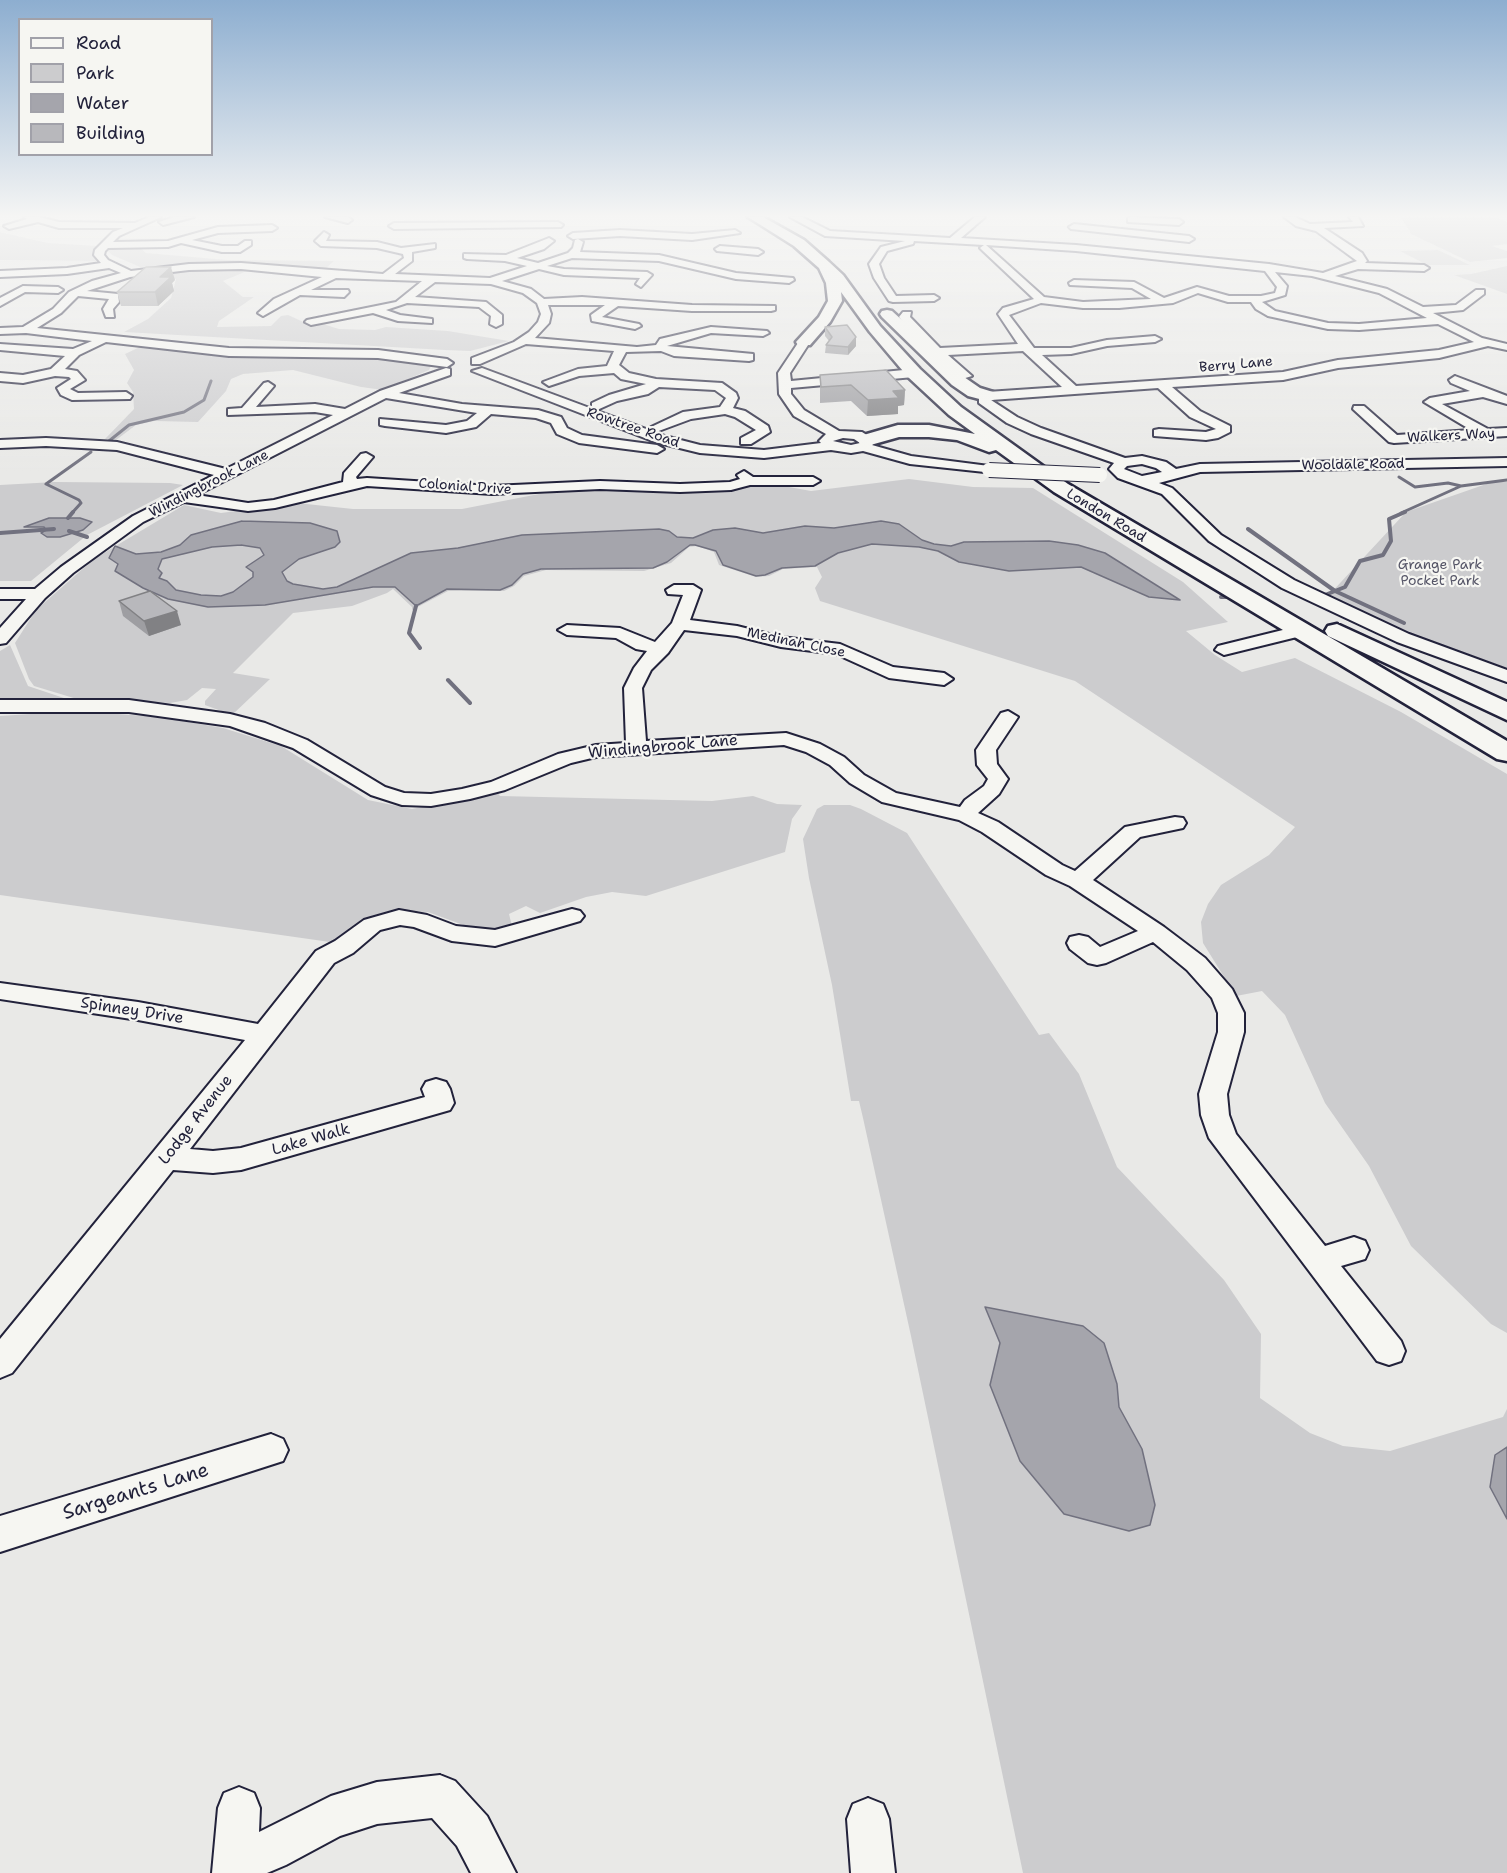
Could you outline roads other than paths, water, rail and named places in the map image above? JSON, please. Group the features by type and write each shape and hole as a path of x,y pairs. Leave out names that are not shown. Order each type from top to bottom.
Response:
{"highway":[{"path":"804,342 825,319 833,304"},
{"name":"London Road","path":"858,304 875,329 914,373 955,411 1060,488 1309,627 1507,732"},
{"name":"London Road","path":"878,304 930,366 1004,429 1108,500 1507,753"},
{"path":"883,311 958,381 974,392 987,396"},
{"path":"865,443 898,431 929,431 960,435 985,443 1060,488"},
{"path":"1309,627 1507,712"}],"street":[{"path":"26,330 57,311 63,304"},
{"path":"110,315 108,309 112,304"},
{"path":"262,313 273,304"},
{"path":"311,322 345,318 393,304"},
{"path":"483,304 492,310 500,321"},
{"path":"524,340 543,323 546,314 543,304"},
{"path":"613,304 595,317 596,319 627,327"},
{"path":"637,304 692,308 771,308"},
{"path":"1026,304 1006,310 1003,314 1029,350 1074,392"},
{"path":"1102,304 1118,304"},
{"path":"1259,304 1280,317 1336,327 1442,320"},
{"path":"1411,304 1486,343 1507,347"},
{"path":"1422,310 1459,308 1464,304"},
{"path":"1062,314 1112,309 1110,305"},
{"path":"376,310 419,322"},
{"path":"34,311 57,311"},
{"path":"1325,312 1336,327"},
{"path":"907,314 904,317 919,336 966,376"},
{"path":"1392,324 1420,335"},
{"name":"Rowtree Road","path":"0,331 26,330 229,352 378,354 462,367 679,445 727,453 798,451 833,441"},
{"path":"660,348 664,341 711,330 754,333"},
{"path":"55,372 75,353 107,338"},
{"path":"937,352 1078,350 1107,343 1155,339"},
{"path":"524,340 621,350 660,348 674,352 734,358 748,357"},
{"name":"Windingbrook Lane","path":"0,639 39,594 98,547 138,519 384,394 462,367 524,340"},
{"path":"804,342 784,373 783,385 790,403 833,441 857,435 865,443 910,460 989,470 1100,475 1126,471"},
{"name":"Berry Lane","path":"987,396 1163,386 1283,376 1338,364 1438,354 1486,343"},
{"path":"0,347 75,353"},
{"path":"615,369 614,359 621,350"},
{"path":"550,382 578,373 615,369 634,380 718,386 730,393 732,398 725,410"},
{"path":"0,377 23,379 55,372 73,374 79,380 63,388 65,393 76,397 126,396"},
{"path":"783,385 914,373"},
{"path":"1455,381 1507,400"},
{"path":"597,406 613,398 644,391 656,383"},
{"path":"268,386 239,412 315,408 346,413"},
{"path":"1159,432 1206,435 1218,434 1225,429 1195,414 1163,386"},
{"path":"427,401 457,392"},
{"path":"1484,393 1429,401 1487,434"},
{"path":"384,394 487,411 538,414 556,420 562,431 579,440 650,450"},
{"path":"987,396 983,400 988,405 1012,420 1126,471 1170,486 1215,538 1288,584 1395,634 1507,676"},
{"name":"Walkers Way","path":"1359,409 1394,439 1507,432"},
{"path":"656,428 688,415 725,410 740,414 763,429 763,432 751,439 770,440"},
{"path":"385,422 454,428 471,424 487,411"},
{"path":"798,451 816,441 818,432 814,424"},
{"path":"0,444 46,442 117,446 228,474"},
{"path":"351,484 348,476 366,457"},
{"name":"Wooldale Road","path":"1126,471 1157,463 1200,468 1225,468 1507,462"},
{"path":"1157,463 1167,468 1170,486"},
{"name":"Wooldale Road","path":"1170,486 1200,468"},
{"path":"1170,486 1181,482 1189,475 1225,468"},
{"name":"Colonial Drive","path":"183,497 248,507 296,500 351,484 384,482 524,490 600,485 690,488 731,486 747,478 813,481"},
{"path":"636,747 633,688 643,668 662,649 680,624 693,590 674,590"},
{"path":"0,594 39,594"},
{"name":"Medinah Close","path":"680,624 737,631 781,642 840,649 890,672 944,679"},
{"path":"1224,650 1309,627"},
{"path":"567,630 620,633 642,645 662,649"},
{"name":"Windingbrook Lane","path":"0,706 129,706 230,720 258,727 300,744 378,791 402,799 431,800 463,795 498,786 566,758 596,751 786,739 813,748 837,761 857,779 889,798 966,815 990,827 1054,870 1078,881 1156,932 1196,964 1223,995 1232,1013 1231,1032 1213,1094 1215,1115 1223,1138 1389,1351"},
{"path":"966,815 972,804 992,790 998,779 987,765 986,750 1008,717"},
{"path":"1078,881 1133,832 1175,823"},
{"name":"Lodge Avenue","path":"0,1364 166,1160 325,957 344,947 359,933 381,921 399,917 419,920 452,933 495,938 572,916"},
{"path":"1079,943 1097,957 1156,932"},
{"name":"Spinney Drive","path":"0,991 138,1011 263,1034"},
{"name":"Lake Walk","path":"166,1160 213,1162 241,1160 440,1103 436,1089"},
{"path":"1320,1260 1354,1250"},
{"name":"Sargeants Lane","path":"0,1534 271,1450"},
{"path":"239,1808 234,1867 271,1850 331,1817 377,1803 440,1796 472,1831 494,1873"},
{"path":"868,1819 873,1873"}],"water":[{"path":"49,518 80,518 92,522 83,530 60,537 47,537 41,533 46,530 44,527 24,527"},
{"path":"242,521 310,523 337,531 340,542 335,547 299,559 282,572 287,581 293,584 323,589 337,587 411,553 458,548 522,535 659,529 669,531 677,537 693,538 713,530 735,528 763,533 805,526 834,528 881,521 899,524 922,540 934,544 951,546 964,542 1049,541 1078,545 1105,553 1180,600 1149,597 1081,567 1009,571 959,562 938,551 919,547 872,544 838,553 815,566 782,568 756,576 723,565 716,551 690,545 667,562 653,568 541,569 523,574 512,585 500,590 447,589 416,606 395,587 373,587 265,605 208,607 168,599 143,588 115,571 118,564 109,558 115,546 136,554 161,552 180,545 191,535","holes":["241,545 260,548 264,555 246,567 253,572 253,577 233,592 221,596 176,590 167,581 159,578 162,573 158,569 162,559 212,547"]},
{"path":"985,1307 1083,1326 1104,1343 1117,1384 1119,1407 1142,1449 1155,1505 1150,1525 1129,1531 1064,1514 1020,1461 990,1385 1000,1343"},
{"path":"1507,1447 1507,1519 1490,1487 1495,1455"}],"waterway":[{"path":"109,441 129,425 184,412 204,400 211,381"},
{"path":"72,513 81,503 79,500 46,484 91,452"},
{"path":"1399,477 1415,487 1448,483 1461,486"},
{"path":"1461,486 1507,480"},
{"path":"1401,513 1461,486"},
{"path":"68,518 73,512"},
{"path":"1335,591 1345,587 1360,561 1383,555 1391,541 1389,519 1405,512"},
{"path":"0,533 54,529"},
{"path":"1248,529 1335,591"},
{"path":"69,531 87,537"},
{"path":"1325,595 1335,591"},
{"path":"1335,591 1404,623"},
{"path":"1221,597 1226,597"},
{"path":"416,606 409,633 420,648"},
{"path":"448,680 470,703"}],"park label":[{"name":"Grange Park Pocket Park","path":"1440,574"}]}
